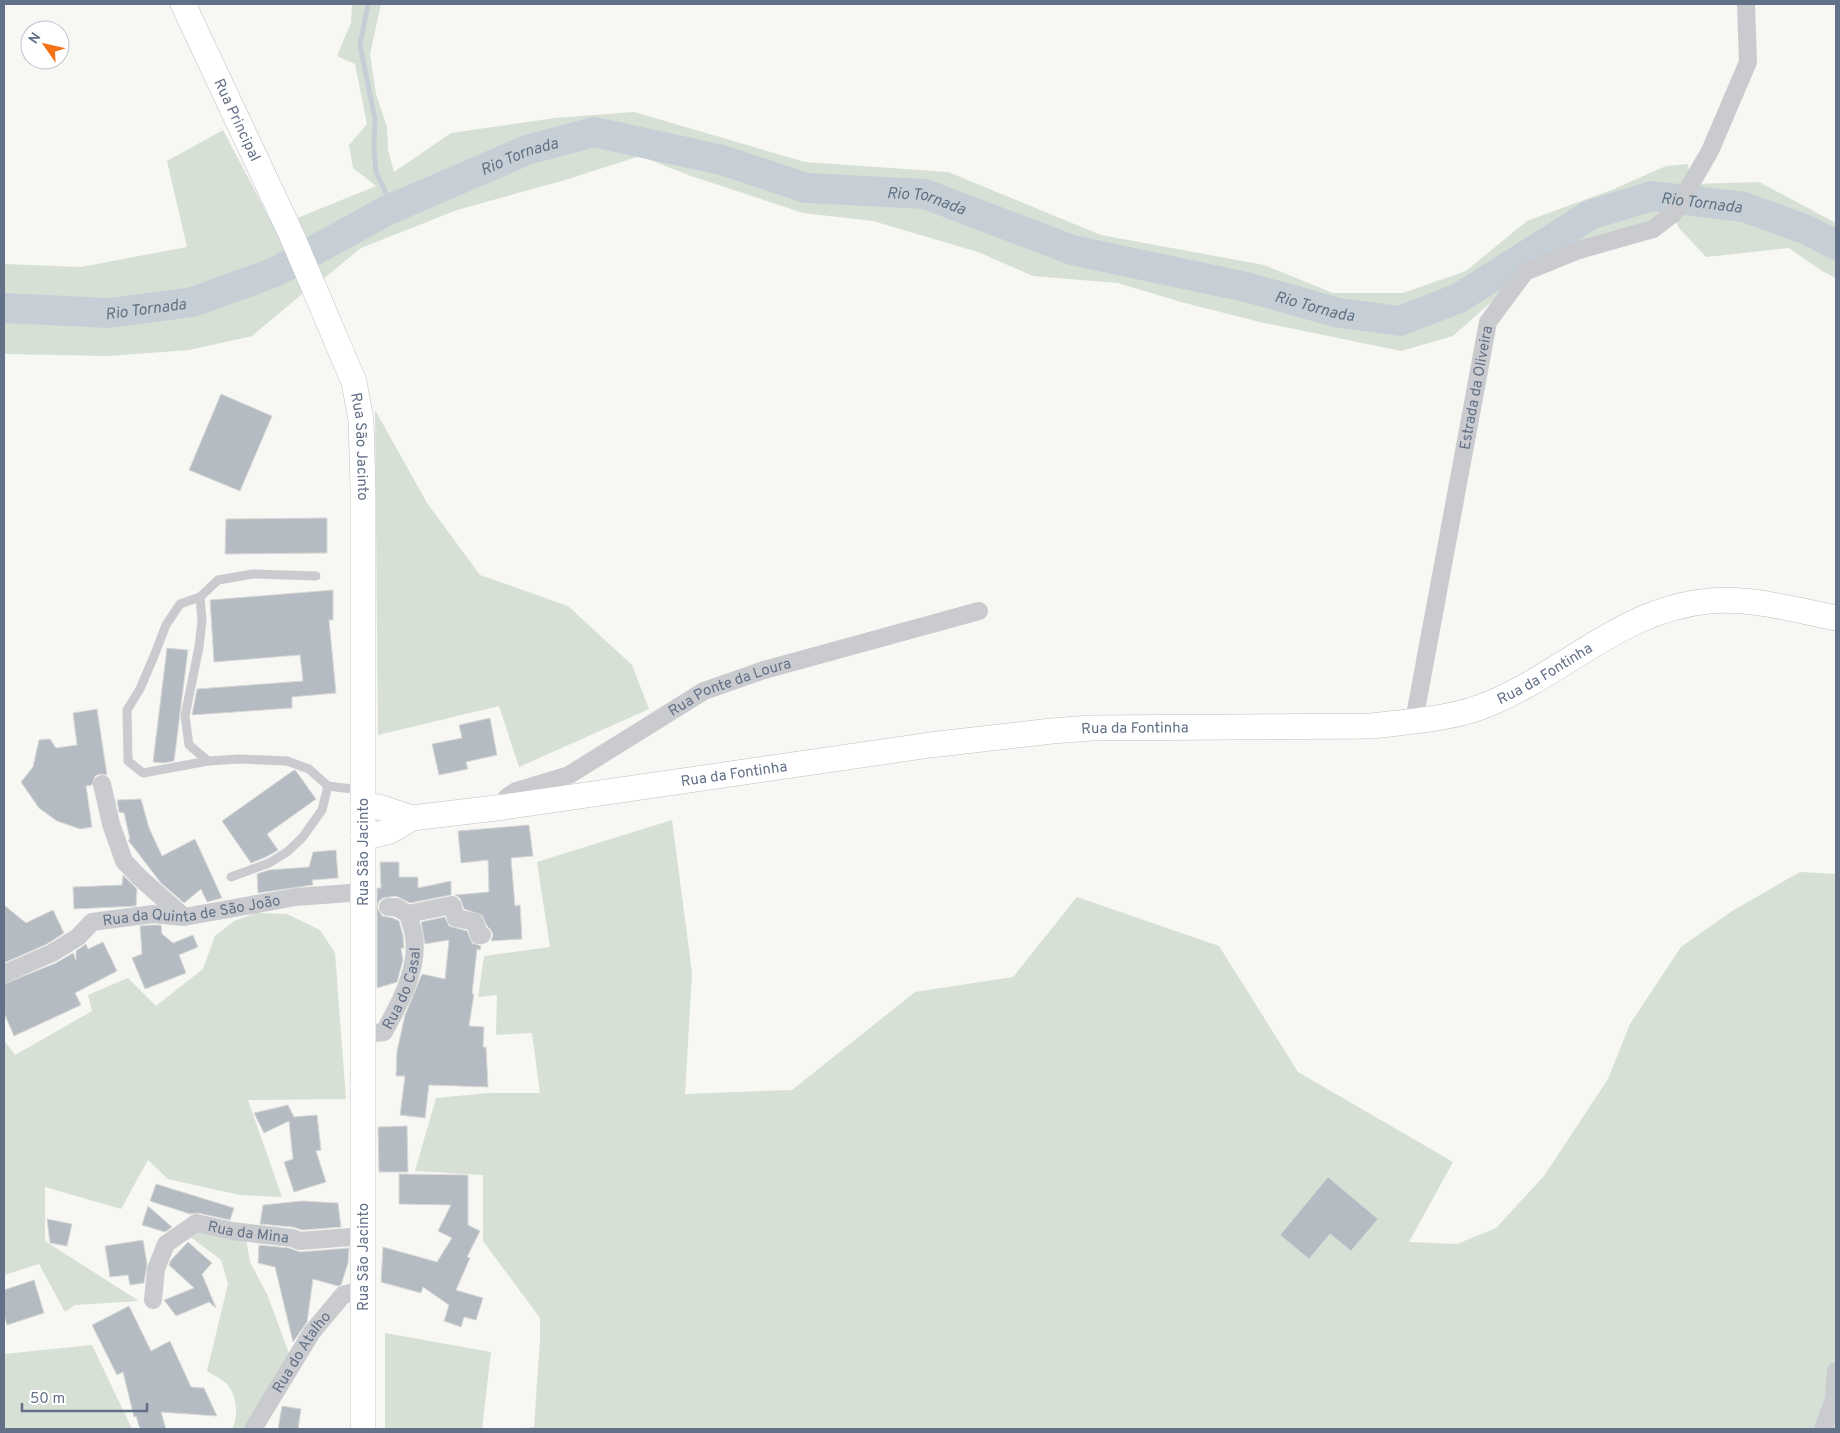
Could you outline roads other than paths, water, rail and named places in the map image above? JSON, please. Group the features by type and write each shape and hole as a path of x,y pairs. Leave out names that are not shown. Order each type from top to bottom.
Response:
{"street":[{"name":"Rua Principal","path":"183,4 314,283"},
{"name":"Estrada da Oliveira","path":"1414,721 1488,322 1525,272 1579,250 1653,229 1674,213 1710,151 1748,62 1746,4"},
{"name":"Rua São Jacinto","path":"314,283 354,382 361,420 363,488 363,1429"},
{"name":"Rua da Fontinha","path":"363,836 390,831 412,818 504,807 920,746 1052,731 1091,728 1372,726 1414,721 1465,712 1491,703 1541,677 1601,639 1662,609 1710,600 1735,600 1762,603 1836,618"},
{"name":"Rua Ponte da Loura","path":"504,807 507,797 516,791 569,775 704,691 764,670 979,611"},
{"path":"102,784 111,824 124,861 139,877 184,916"},
{"name":"Rua da Fontinha","path":"363,798 380,807 412,818"},
{"name":"Rua da Quinta de São João","path":"4,974 52,952 78,937 92,922 153,914 184,916 296,897 363,892"},
{"path":"388,907 396,907 408,914 452,905 456,918 475,922 479,936 482,935"},
{"name":"Rua do Casal","path":"363,1034 384,1032 399,1006 412,968 414,938 408,914"},
{"name":"Rua da Mina","path":"153,1300 156,1269 166,1244 196,1223 232,1231 292,1238 300,1241 363,1236"},
{"name":"Rua do Atalho","path":"253,1429 312,1332 343,1295 363,1293"},
{"path":"1823,1429 1834,1399 1836,1371"}],"lane":[{"path":"316,576 254,574 218,580 200,597 180,604 166,625 144,681 127,710 128,761 143,773 208,761 239,759 287,761 309,769 328,786 363,798"},
{"path":"200,597 202,621 199,647 185,716 189,745 208,761"},
{"path":"231,878 269,863 292,848 302,838 322,810 328,786"}],"waterway":[{"path":"368,4 360,45 375,119 374,146 376,172 393,208"},
{"name":"Rio Tornada","path":"4,308 109,313 193,302 275,272 386,211 527,150 594,132 722,160 806,188 925,194 1072,250 1246,287 1339,313 1400,321 1459,298 1590,215 1652,196 1744,207 1807,230 1836,245"}]}
